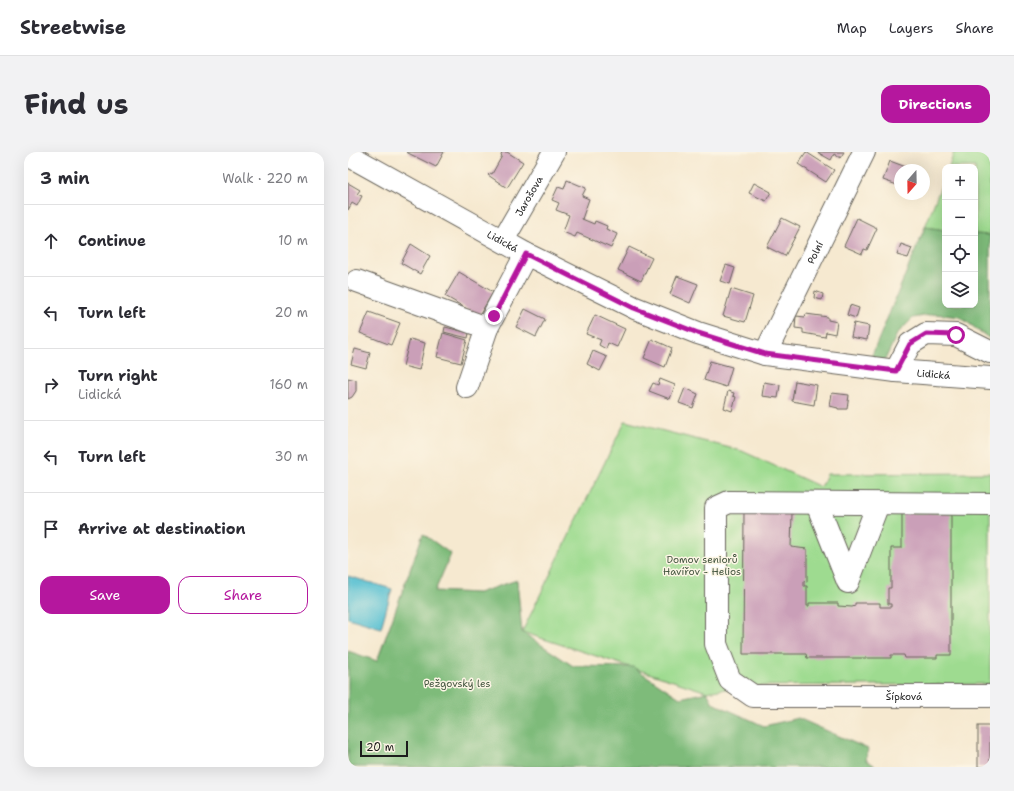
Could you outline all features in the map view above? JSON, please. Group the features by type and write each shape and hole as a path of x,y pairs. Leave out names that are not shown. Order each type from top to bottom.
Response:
{"street":[{"name":"Jarošova","path":"503,240 554,152"},
{"name":"Polní","path":"765,354 864,152"},
{"name":"Lidická","path":"348,155 526,254 634,308 698,333 765,354 896,371 990,378"},
{"path":"467,387 487,328 526,254"},
{"path":"357,281 487,328"},
{"path":"896,371 910,344 926,334 956,335 990,352"},
{"name":"Šípková","path":"817,504 729,502 716,508 716,644 730,680 753,696 990,696"},
{"path":"878,504 848,582 817,504 878,504 990,504"}],"green space":[{"path":"954,152 990,152 990,235 978,234 978,164 950,164"},
{"path":"942,184 942,230 925,227"},
{"path":"925,227 942,230 942,308 978,308 978,234 990,235 990,339 960,317 935,314 913,318 897,334 885,360 870,360"},
{"name":"Domov seniorů Havířov - Helios","path":"625,421 742,451 821,487 827,474 990,473 990,684 743,686 707,692 522,632"},
{"name":"Pežgovský les","path":"423,534 451,554 435,591 478,593 517,580 522,632 573,666 633,667 680,698 707,692 713,703 764,726 798,718 868,749 866,760 877,767 348,767 348,651 377,661"}],"water":[{"path":"348,576 392,589 381,628 348,618"}],"building":[{"path":"406,152 444,152 436,167"},
{"path":"502,152 507,152 523,162 507,188 488,175 490,173 492,174 502,156"},
{"path":"806,152 834,170 826,182 798,164"},
{"path":"817,152 844,152 840,158 834,154 831,160"},
{"path":"890,161 898,164 894,164 894,184 883,180"},
{"path":"567,180 586,188 582,196 589,199 582,219 594,224 595,221 607,226 606,229 617,234 611,248 577,233 575,237 563,232 569,215 556,210 559,203 552,200 558,187 564,189"},
{"path":"348,183 360,190 357,194 362,196 357,206 352,203 348,210"},
{"path":"754,183 771,192 766,201 749,193"},
{"path":"782,218 800,227 785,256 767,247"},
{"path":"857,218 877,228 867,250 864,249 862,254 844,246"},
{"path":"411,244 430,256 420,274 401,263"},
{"path":"901,244 912,248 908,258 897,255"},
{"path":"629,247 652,258 641,281 618,270"},
{"path":"726,265 735,268 730,284 720,281"},
{"path":"459,272 493,292 479,316 445,296"},
{"path":"677,276 698,284 690,303 670,294"},
{"path":"731,289 753,296 745,322 723,316"},
{"path":"815,291 823,294 822,300 814,298"},
{"path":"850,305 859,308 856,318 847,315"},
{"path":"525,309 545,319 536,337 516,327"},
{"path":"369,312 400,323 391,345 360,333"},
{"path":"806,314 828,317 828,320 837,322 835,334 826,332 825,337 803,333 803,329 795,328 796,316 805,317"},
{"path":"595,315 625,329 617,347 608,343 606,349 599,345 601,340 586,334"},
{"path":"854,323 869,326 867,340 851,337"},
{"path":"445,327 469,333 468,338 444,332"},
{"path":"443,333 467,340 461,363 437,357"},
{"path":"410,339 425,343 419,370 403,366"},
{"path":"652,339 672,348 665,367 644,358"},
{"path":"355,349 370,353 366,368 351,364"},
{"path":"593,351 607,357 600,371 587,364"},
{"path":"710,361 732,367 726,387 704,380"},
{"path":"348,378 356,380 356,391 352,397 348,399"},
{"path":"660,379 675,385 670,399 649,391 653,383 658,385"},
{"path":"795,381 817,385 814,405 792,401"},
{"path":"764,382 780,385 778,398 762,396"},
{"path":"685,388 698,394 693,408 679,403"},
{"path":"728,391 734,393 733,396 736,397 732,411 724,408"},
{"path":"832,393 849,395 847,409 838,409 830,406"},
{"path":"744,512 792,513 791,547 807,549 807,582 804,581 804,586 807,586 807,606 809,606 809,603 838,603 838,606 852,607 855,606 855,603 880,603 880,607 891,607 891,604 888,604 888,588 891,588 891,548 902,548 902,513 951,513 951,655 937,655 937,658 905,658 904,655 891,655 891,658 807,658 806,654 743,654"},
{"path":"978,726 990,726 990,767 978,767"}],"route":[{"path":"494,316 526,254 634,308 698,333 765,354 896,371 910,344 926,334 956,335"}]}
